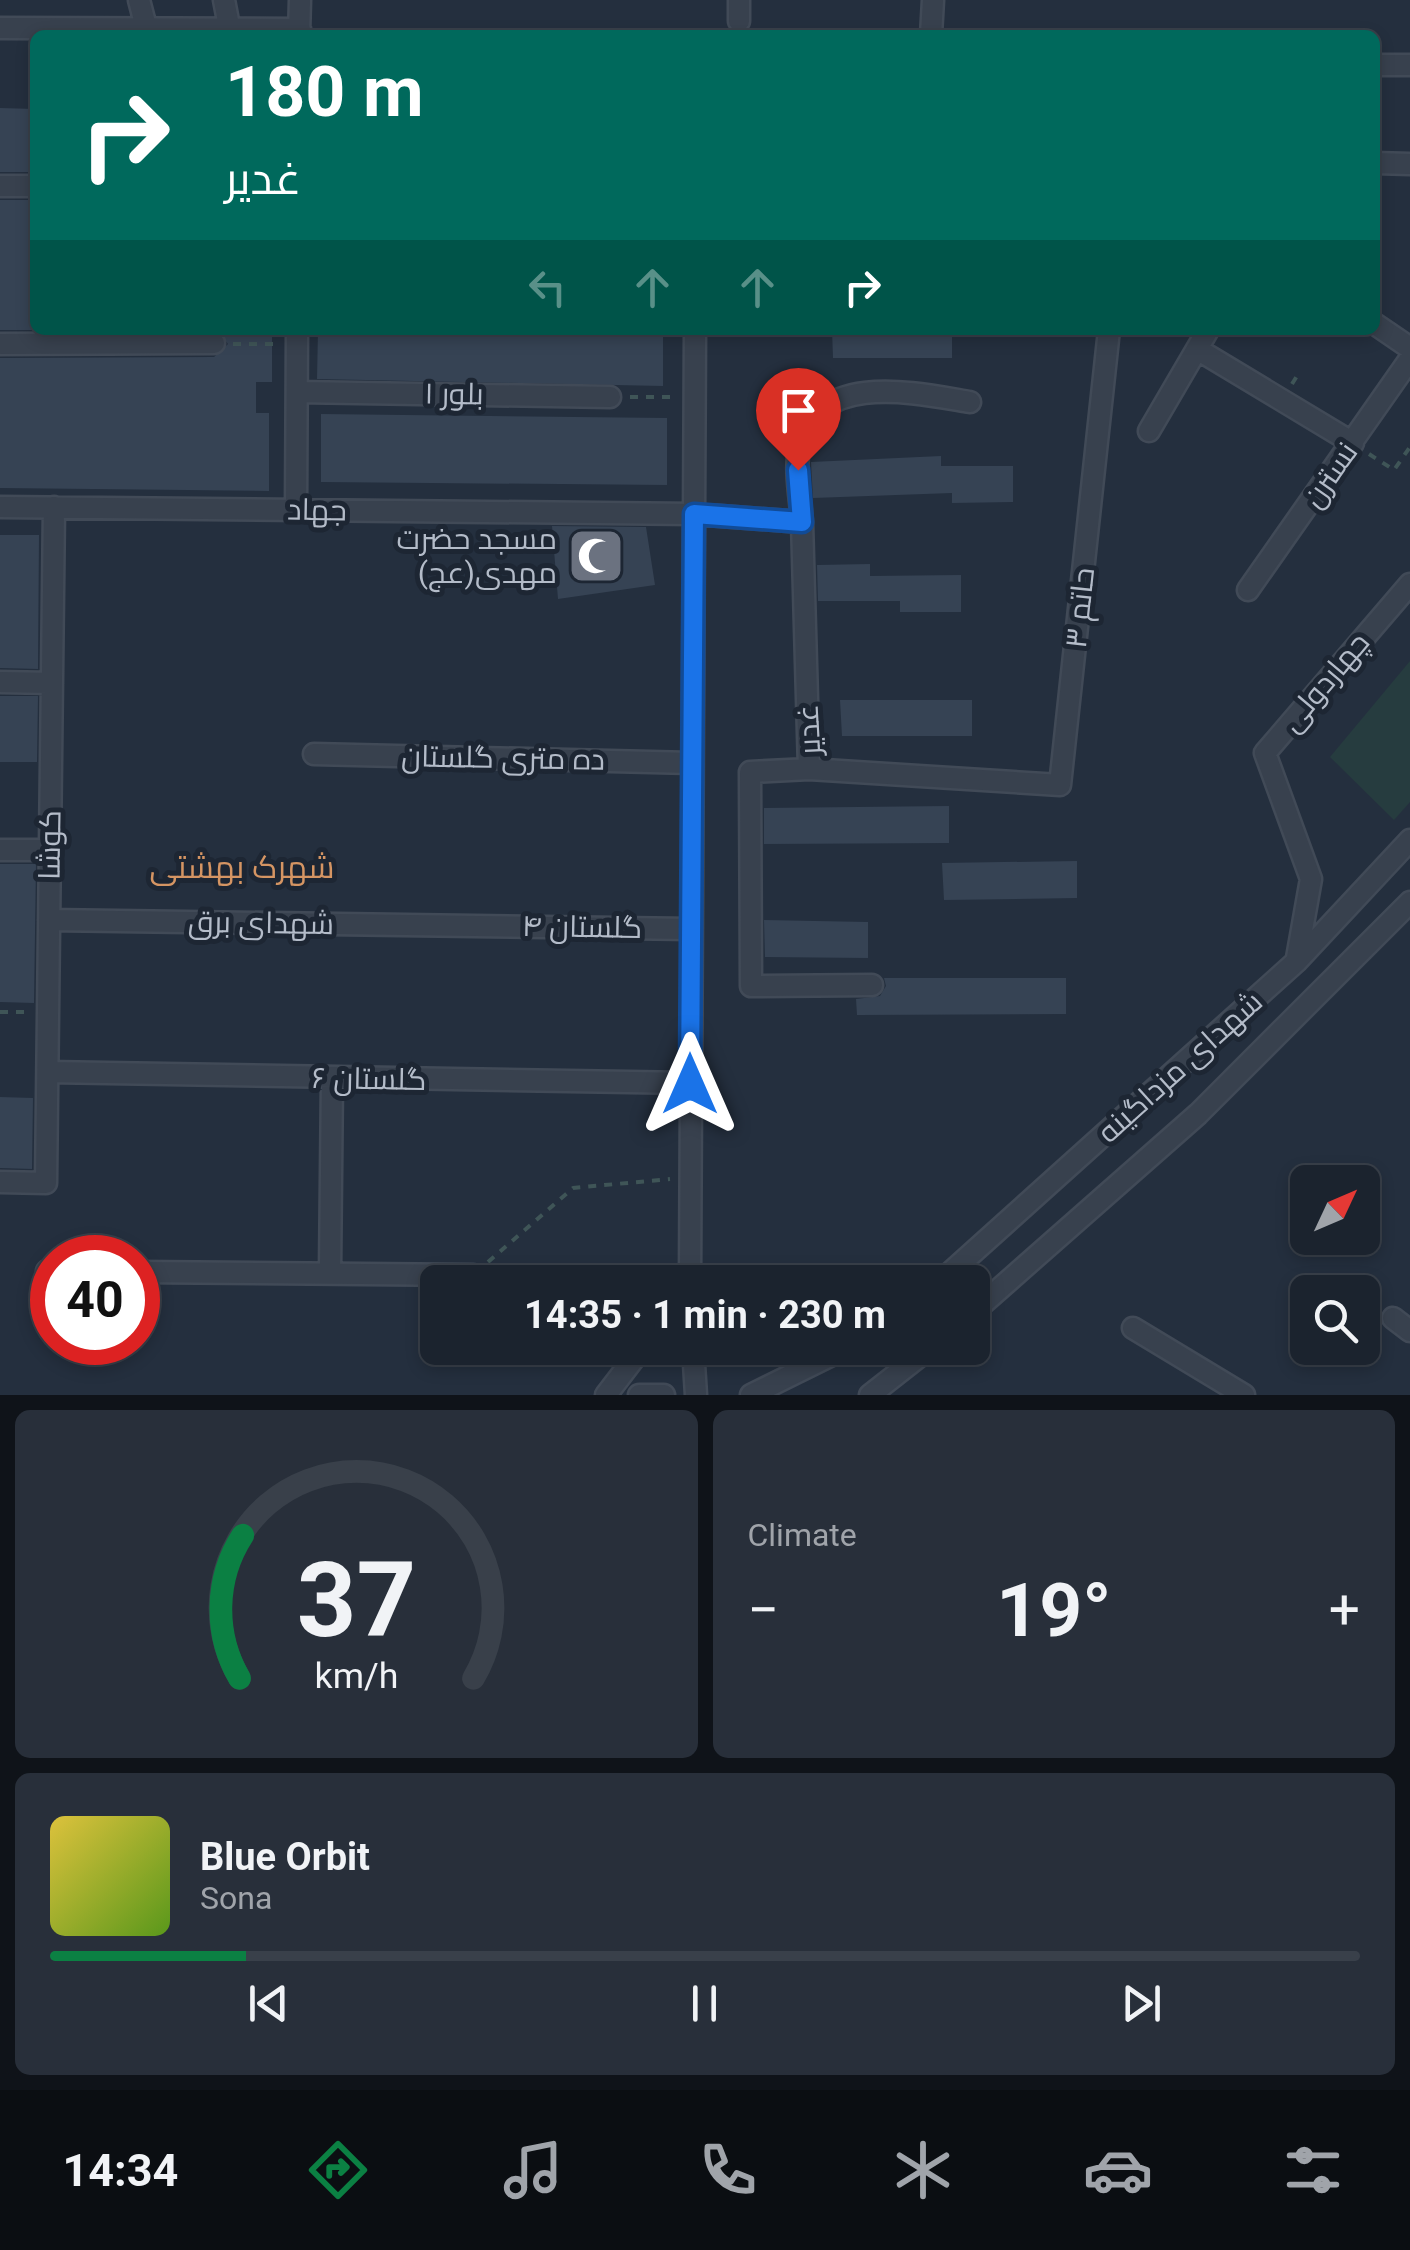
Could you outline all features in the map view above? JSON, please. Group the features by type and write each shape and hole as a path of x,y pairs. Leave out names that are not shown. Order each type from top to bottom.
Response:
{"street":[{"path":"140,0 146,28"},
{"path":"224,0 229,26"},
{"path":"300,0 300,30"},
{"path":"931,30 933,0"},
{"path":"0,28 229,26 276,30"},
{"path":"1380,65 1410,65"},
{"path":"1380,163 1410,164"},
{"path":"0,186 30,186"},
{"path":"1380,327 1410,348"},
{"path":"690,1265 696,335"},
{"name":"حاتم ۳","path":"1038,786 1060,786 1109,335"},
{"path":"296,510 297,337"},
{"path":"1150,431 1202,339 1353,442"},
{"path":"0,344 214,343"},
{"name":"نسترن","path":"1248,590 1410,360"},
{"name":"غدیر","path":"970,402 901,390 840,397 814,415 800,444 809,769 1038,786"},
{"name":"بلور ۱","path":"297,392 610,396"},
{"name":"جهاد","path":"0,507 694,514"},
{"name":"کوشا","path":"0,1182 46,1183 54,507"},
{"path":"694,514 802,522"},
{"name":"چهاردولی","path":"1297,961 1311,879 1265,753 1410,584"},
{"path":"0,682 52,683"},
{"name":"ده متری گلستان","path":"314,754 692,762"},
{"path":"809,769 750,772 751,986 872,986"},
{"name":"شهدای مزداگینه","path":"959,1265 1297,961 1410,840"},
{"path":"0,850 50,850"},
{"name":"شهدای مزداگینه","path":"990,1298 1198,1114 1410,902"},
{"name":"شهدای برق","path":"49,920 473,926"},
{"name":"گلستان ۴","path":"473,926 691,929"},
{"name":"گلستان ۶","path":"48,1072 690,1084"},
{"path":"330,1273 332,1078"},
{"path":"160,1272 420,1274"},
{"path":"1133,1328 1244,1395"},
{"path":"606,1395 629,1365"},
{"path":"695,1365 696,1395"},
{"path":"751,1395 812,1365"},
{"path":"870,1395 908,1365"},
{"path":"639,1395 664,1395"}],"path":[{"path":"214,343 297,337"},
{"path":"610,396 695,398"},
{"path":"1353,442 1394,470 1410,447"},
{"path":"0,1012 48,1013"},
{"path":"483,1265 572,1188 690,1177"}],"green space":[{"path":"1410,661 1410,802 1394,820 1330,757"}],"building":[{"path":"0,108 30,109 30,172 0,172"},
{"path":"0,200 30,200 30,330 0,330"},
{"path":"221,335 272,335 272,382 256,382 256,413 269,413 269,491 0,488 0,358 214,357 228,344"},
{"path":"318,335 663,335 663,386 317,379"},
{"path":"832,335 952,335 952,358 833,358"},
{"path":"321,414 667,418 667,485 321,482"},
{"path":"941,456 941,466 1013,466 1013,502 952,503 952,493 813,498 811,462"},
{"path":"552,526 646,527 655,585 558,599"},
{"path":"0,535 39,535 38,669 0,668"},
{"path":"870,564 870,576 961,575 961,612 900,612 900,601 818,601 817,565"},
{"path":"0,696 38,696 37,762 0,762"},
{"path":"840,700 972,700 972,736 842,736"},
{"path":"949,806 949,843 764,844 764,808"},
{"path":"1077,861 1077,898 944,900 942,863"},
{"path":"0,864 36,864 34,1003 0,1002"},
{"path":"764,920 868,922 868,958 765,957"},
{"path":"884,978 1066,978 1066,1014 857,1015 856,999 880,996 886,986"},
{"path":"0,1097 33,1098 32,1169 0,1168"}],"place":[{"name":"مسجد حضرت مهدی(عج)","path":"596,556"}],"district":[{"name":"شهرک بهشتی","path":"242,867"}],"route":[{"path":"690,1084 694,514 802,522 798,470"}]}
